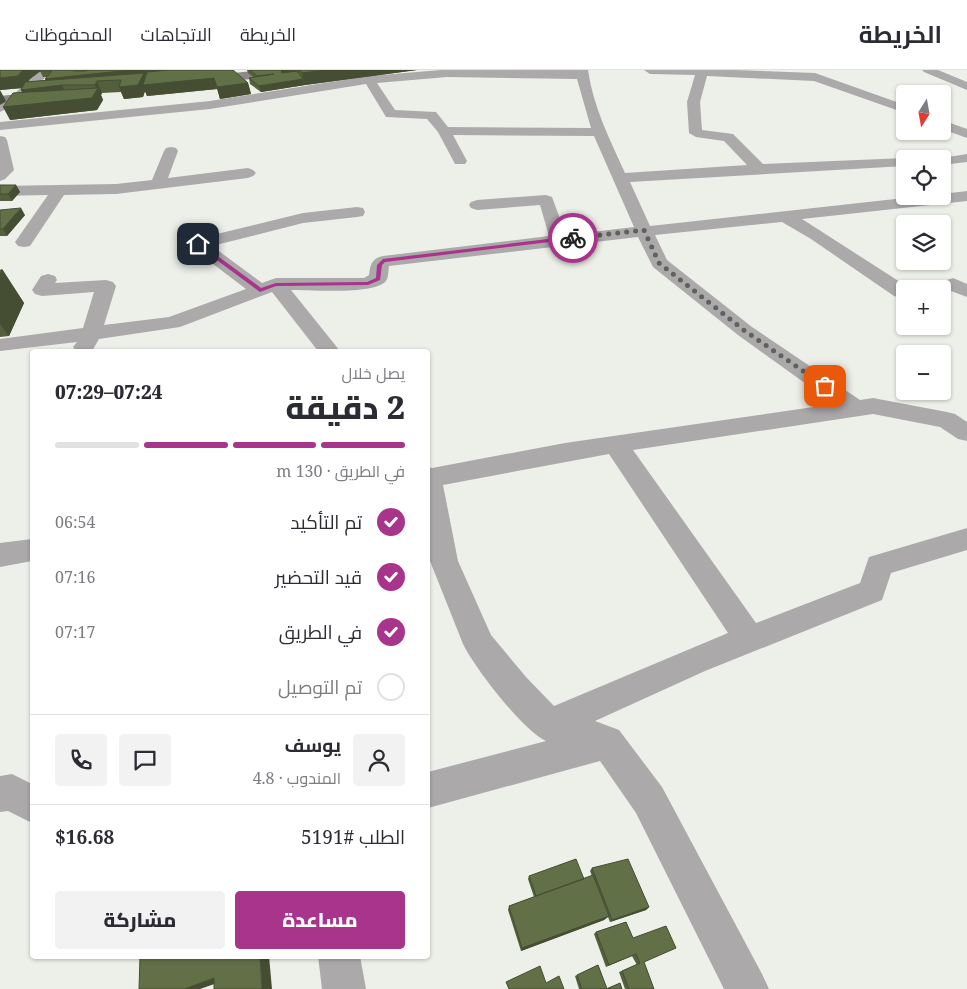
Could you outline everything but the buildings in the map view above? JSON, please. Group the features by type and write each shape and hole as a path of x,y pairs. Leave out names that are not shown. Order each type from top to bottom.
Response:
{"main road":[{"path":"191,81 298,70"},
{"path":"0,100 55,94"}],"street":[{"path":"0,108 17,98 48,70"},
{"path":"650,70 702,73 811,74 896,106"},
{"path":"928,70 967,86"},
{"path":"0,126 210,105 369,80 447,73 491,72 582,77"},
{"path":"702,73 694,88 693,112 696,133 728,137 760,169"},
{"path":"540,87 582,77"},
{"path":"582,77 599,132 659,263 745,331 857,409"},
{"path":"369,80 391,114 431,115 444,131 460,161"},
{"path":"951,119 959,117"},
{"path":"951,126 967,134"},
{"path":"444,131 599,132"},
{"path":"0,140 6,170 0,176"},
{"path":"158,184 171,151"},
{"path":"951,160 967,158"},
{"path":"620,178 896,162"},
{"path":"0,191 116,189 248,172"},
{"path":"24,242 59,190"},
{"path":"0,345 173,323 268,287 368,284 378,278 380,265 383,261 559,239 967,196"},
{"path":"477,205 546,200 559,239"},
{"path":"327,349 268,287 198,244 303,218 357,212"},
{"path":"784,216 817,235 896,289"},
{"path":"48,280 42,290 106,286 92,333 83,349"},
{"path":"951,285 967,291"},
{"path":"430,477 616,444 873,406 947,420 967,433"},
{"path":"616,444 749,639"},
{"path":"430,488 444,561 479,644 514,688 549,725 606,742 649,800 747,989"},
{"path":"549,725 749,639 872,591 879,565 967,538"},
{"path":"0,555 30,550"},
{"path":"430,789 606,742"},
{"path":"0,794 12,792 30,804"},
{"path":"339,959 344,989"}],"way so far":[{"path":"573,238 644,230 659,263 745,331 825,386"}],"route":[{"path":"198,244 260,290 276,284 368,284 378,278 380,265 383,261 573,238"}]}
